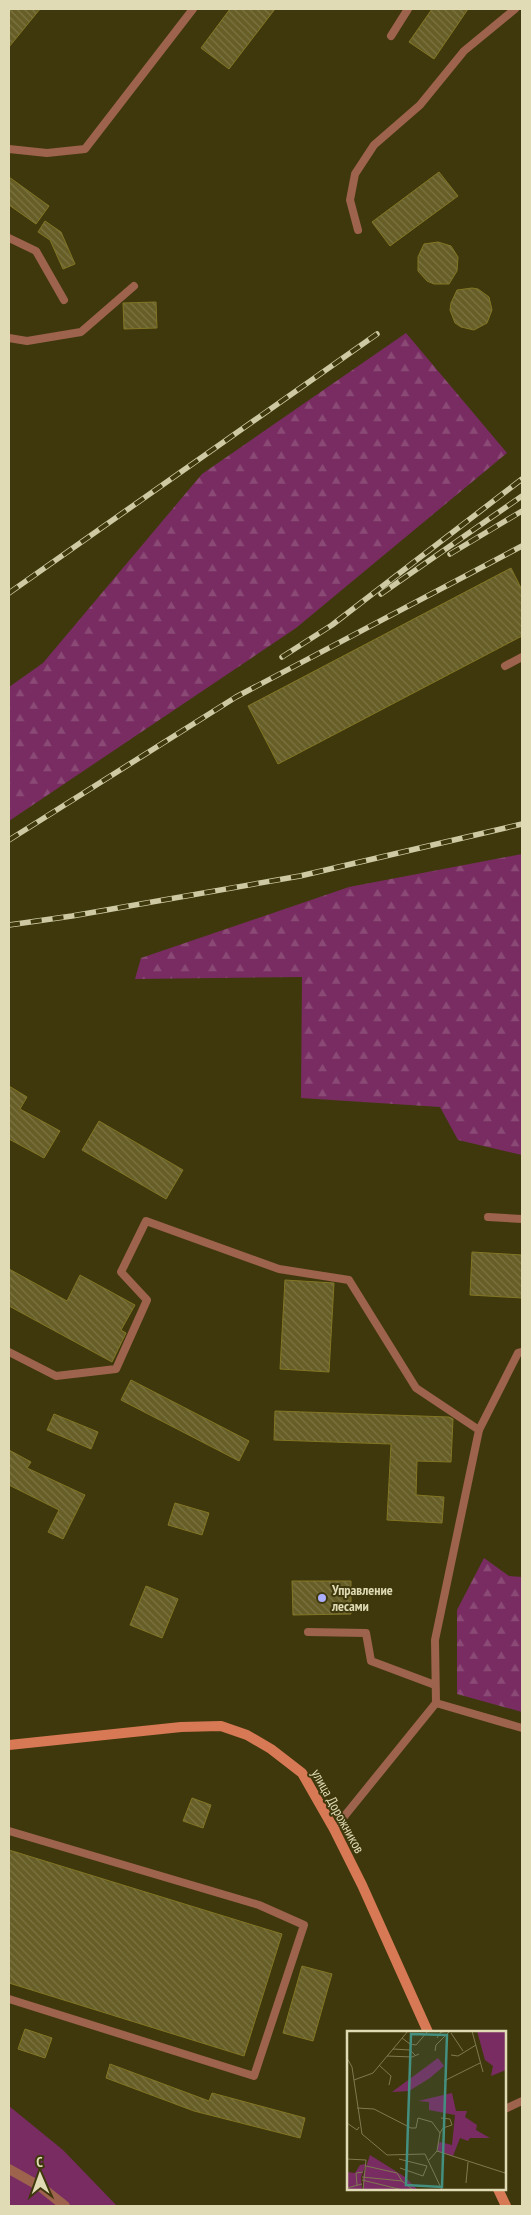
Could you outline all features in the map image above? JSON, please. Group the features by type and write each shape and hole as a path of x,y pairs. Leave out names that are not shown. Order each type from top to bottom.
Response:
{"street":[{"name":"улица Дорожников","path":"9,1745 181,1727 221,1726 247,1735 263,1744 302,1773 334,1829 362,1885 428,2031"},
{"path":"9,2169 41,2187 65,2206"},
{"path":"498,2190 506,2206"}],"lane":[{"path":"9,149 47,153 85,149 193,9"},
{"path":"391,36 408,9"},
{"path":"358,230 350,200 355,174 374,145 420,105 464,51 515,9"},
{"path":"9,238 36,251 64,300"},
{"path":"9,338 27,341 81,332 134,286"},
{"path":"505,666 522,657"},
{"path":"488,1217 522,1219"},
{"path":"9,1352 56,1376 116,1369 147,1300 121,1272 146,1221 279,1270 349,1280 416,1388 479,1430"},
{"path":"334,1829 436,1703 435,1640 479,1430 518,1353 522,1352"},
{"path":"308,1632 366,1633 371,1661 435,1685"},
{"path":"436,1703 522,1728"},
{"path":"9,1831 258,1905 304,1925 254,2076 9,1999"},
{"path":"506,2109 522,2101"}],"green space":[{"path":"406,333 507,453 296,628 9,821 9,687 43,663 202,474"},
{"path":"522,854 522,1155 458,1140 440,1107 301,1098 302,977 135,979 141,958 349,887"},
{"path":"484,1558 509,1576 522,1577 522,1712 457,1694 457,1610"},
{"path":"9,2106 63,2150 117,2206 9,2206"}],"building":[{"path":"9,9 40,9 9,47"},
{"path":"230,9 275,9 229,69 201,48"},
{"path":"432,9 468,9 434,59 409,42"},
{"path":"439,172 458,196 390,246 372,222"},
{"path":"9,177 49,206 36,224 9,205"},
{"path":"45,221 61,232 75,264 63,269 50,240 38,232"},
{"path":"438,242 451,246 458,257 457,271 449,284 434,284 427,281 418,271 418,257 424,244"},
{"path":"478,289 489,297 492,310 487,323 474,330 461,327 455,323 450,310 457,290"},
{"path":"156,302 157,328 124,329 123,303"},
{"path":"511,568 522,590 522,636 278,764 248,706"},
{"path":"9,1086 27,1097 20,1109 60,1131 44,1158 9,1139"},
{"path":"99,1121 183,1170 166,1199 82,1150"},
{"path":"472,1252 522,1255 522,1298 470,1295"},
{"path":"9,1269 67,1301 80,1275 135,1305 121,1330 126,1333 112,1362 9,1306"},
{"path":"285,1280 334,1283 329,1372 280,1369"},
{"path":"131,1380 249,1441 239,1461 121,1400"},
{"path":"275,1411 449,1417 453,1419 451,1462 417,1461 416,1495 444,1497 442,1523 387,1520 391,1444 274,1440"},
{"path":"54,1414 98,1432 91,1449 47,1430"},
{"path":"9,1450 31,1462 27,1468 85,1495 63,1539 48,1532 59,1510 9,1485"},
{"path":"175,1503 209,1513 202,1535 168,1525"},
{"name":"Управление лесами","path":"292,1581 351,1581 351,1614 293,1615"},
{"path":"146,1586 178,1599 162,1638 130,1625"},
{"path":"192,1798 211,1805 203,1828 183,1821"},
{"path":"9,1850 282,1934 244,2056 9,1983"},
{"path":"302,1966 332,1974 313,2041 283,2033"},
{"path":"25,2029 52,2038 45,2058 18,2049"},
{"path":"110,2064 209,2101 212,2093 305,2118 300,2138 194,2111 106,2078"}],"railway":[{"path":"9,593 377,334"},
{"path":"282,657 332,625 522,479"},
{"path":"381,594 522,496"},
{"path":"450,554 522,511"},
{"path":"9,840 236,697 522,546"},
{"path":"9,925 72,916 300,876 522,824"}],"place":[{"name":"Управление лесами","path":"322,1598"}]}
